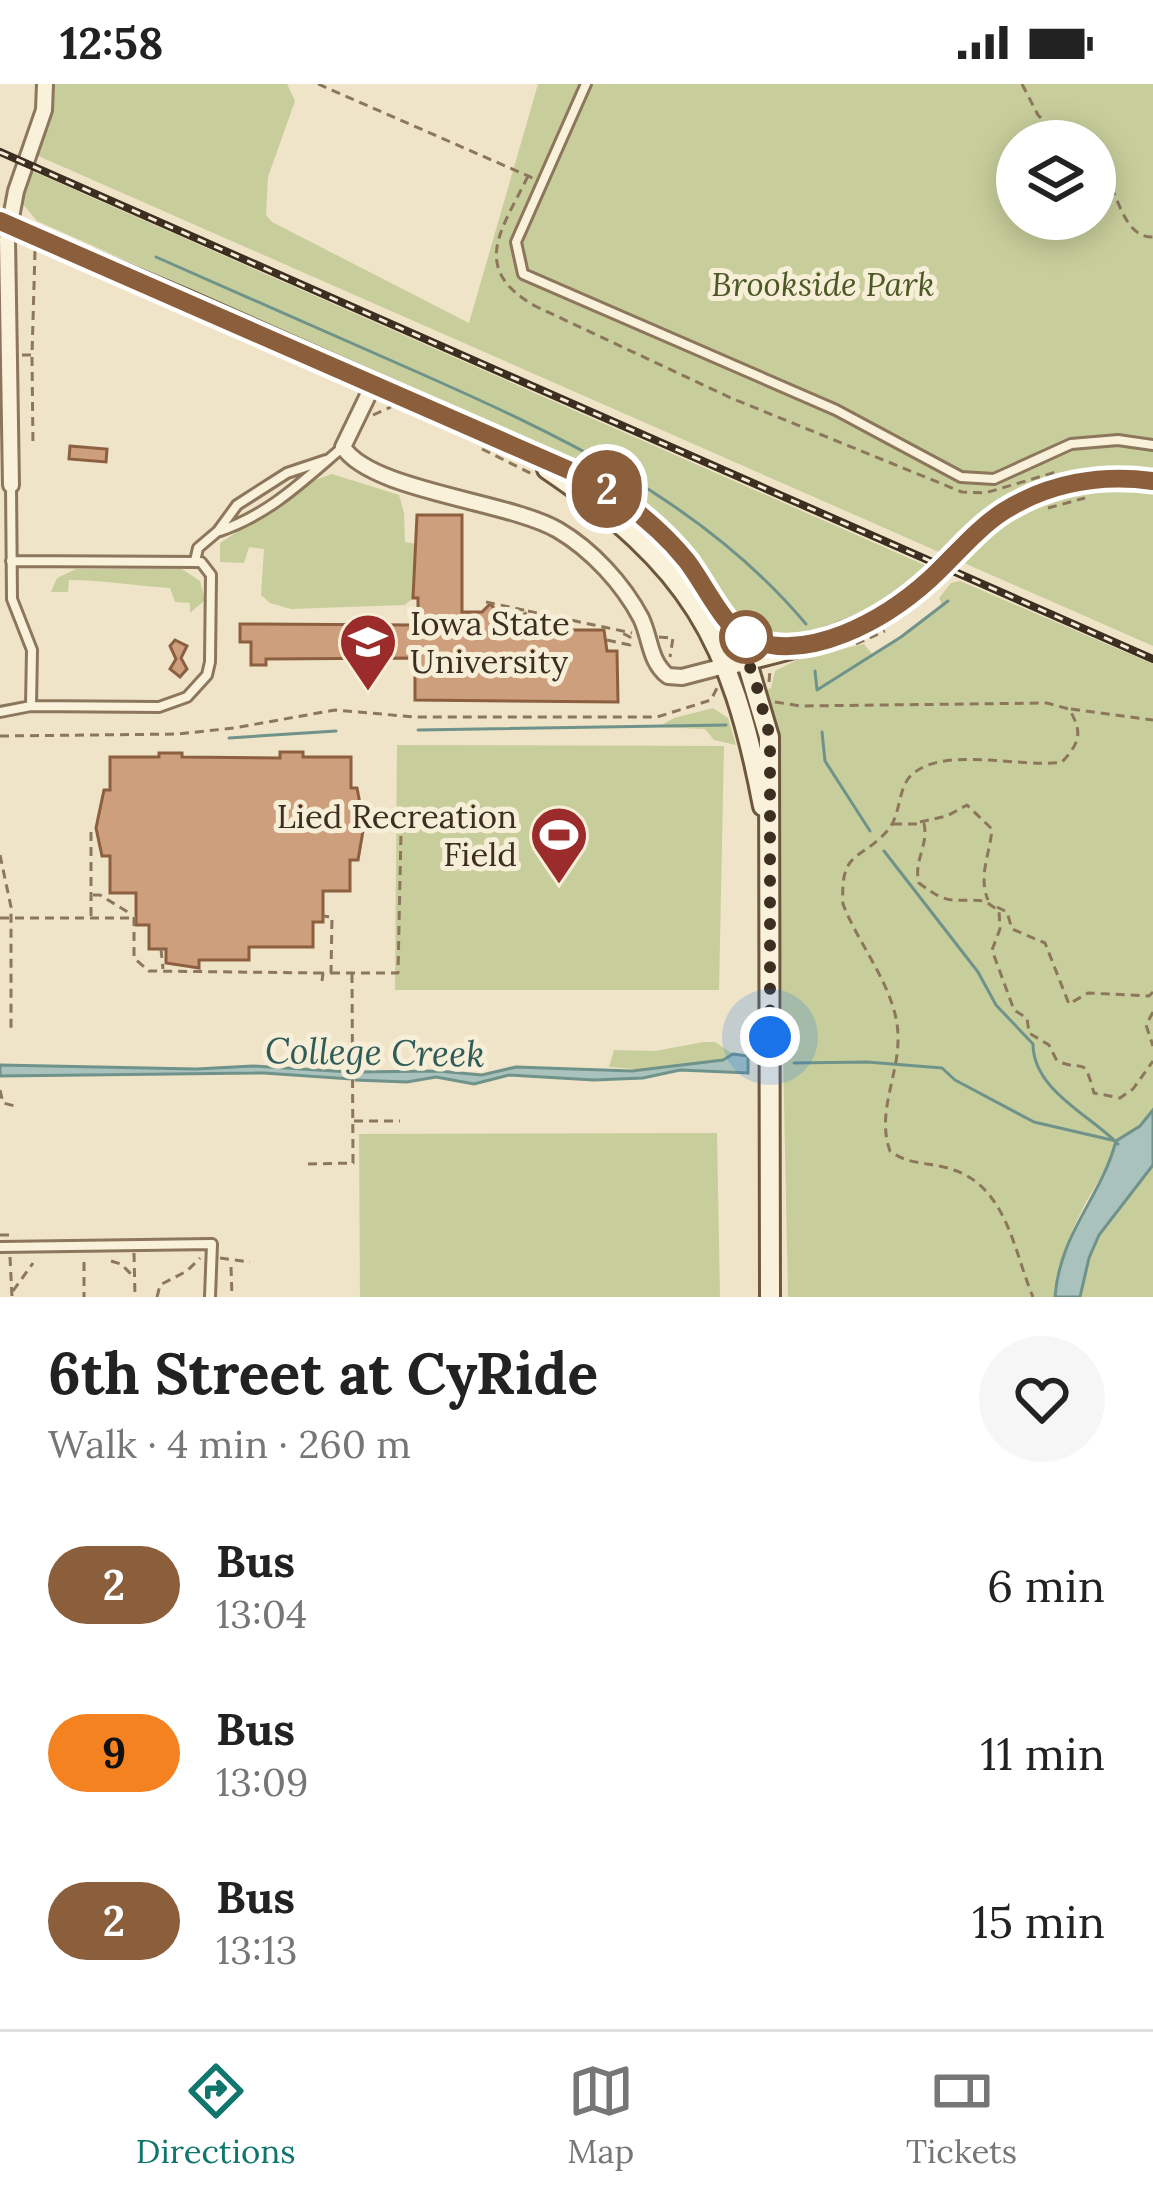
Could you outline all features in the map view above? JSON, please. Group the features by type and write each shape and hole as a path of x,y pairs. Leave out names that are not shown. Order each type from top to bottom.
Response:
{"main road":[{"path":"4,222 596,482 637,512 686,559 748,660 770,737 770,1297"},
{"path":"522,452 607,512 661,563 696,606 749,738 767,835"},
{"path":"726,674 748,660 885,613 928,581 1000,514 1037,494 1083,481 1153,482"},
{"path":"733,629 761,643 805,644"},
{"path":"772,1140 783,1297"}],"street":[{"path":"11,484 4,222 43,117 45,84"},
{"path":"374,382 343,447 350,458 364,467 530,516 581,545 639,615 656,664 668,676 726,674"}],"lane":[{"path":"586,84 516,242 523,274 836,410 947,472 976,480 994,479 1071,444 1118,440 1153,445"},
{"path":"218,531 249,521 315,474 343,447"},
{"path":"195,561 198,548 237,505 267,484 326,460"},
{"path":"11,484 16,617 32,650 32,706"},
{"path":"0,712 32,706 174,705 198,688 210,662 212,575 206,564 11,561"},
{"path":"0,1247 212,1244 210,1297"}],"path":[{"path":"318,84 542,182"},
{"path":"1022,84 1043,120"},
{"path":"1116,195 1132,231 1143,238 1153,237"},
{"path":"33,446 35,251"},
{"path":"15,355 32,356"},
{"path":"368,425 390,406"},
{"path":"480,448 544,481"},
{"path":"486,602 540,614 558,623 638,634"},
{"path":"512,625 528,611"},
{"path":"620,630 620,635 630,637 630,645"},
{"path":"671,666 673,638"},
{"path":"607,640 630,645 635,651"},
{"path":"770,671 770,690"},
{"path":"0,736 178,734 335,710 415,717 657,717 711,700 726,674"},
{"path":"772,697 783,706 1047,704 1153,720"},
{"path":"1033,1297 989,1192 965,1173 906,1161 890,1151 886,1110 898,1046 894,1013 843,904 842,888 849,862 891,824 906,781 919,770 953,760 1062,762 1080,735 1069,709"},
{"path":"891,824 947,816 967,805 986,820 992,829 984,857 983,890 1001,920 992,950 1011,1003 1027,1018 1029,1033 1044,1040 1057,1061 1080,1064 1088,1071 1094,1093 1120,1098 1153,1061"},
{"path":"919,822 926,831 916,862 919,883 957,904 991,904 1007,913 1012,929 1045,943 1069,1004 1088,994 1149,996 1153,992"},
{"path":"91,826 91,918"},
{"path":"134,917 134,958 149,971 398,973 401,833"},
{"path":"0,855 10,891 11,1032"},
{"path":"91,895 100,895 134,917"},
{"path":"322,916 332,917 331,973"},
{"path":"0,918 134,917"},
{"path":"161,949 163,971"},
{"path":"322,981 323,974"},
{"path":"308,1164 352,1163 352,974"},
{"path":"1153,1012 1146,1025 1153,1046"},
{"path":"333,1046 352,1046"},
{"path":"0,1090 3,1103 15,1106"},
{"path":"352,1121 400,1121"},
{"path":"134,1246 136,1296"},
{"path":"157,1297 160,1285 200,1258"},
{"path":"218,1258 250,1262"},
{"path":"10,1259 12,1295"},
{"path":"111,1261 135,1278"},
{"path":"84,1262 84,1297"},
{"path":"12,1295 33,1263"},
{"path":"231,1267 232,1297"}],"green space":[{"name":"Brookside Park","path":"51,84 287,84 295,101 268,177 266,215 469,323 538,84 1153,84 1153,646 36,155 49,117"},
{"path":"30,170 929,567 872,608 827,629 759,637 761,632 753,628 749,632 741,624 682,543 608,482 398,381 37,221 22,203"},
{"path":"332,474 399,495 405,542 417,544 413,598 405,605 291,609 261,595 264,549 249,547 244,563 220,562 220,543 315,480"},
{"path":"76,569 182,569 200,581 205,600 190,613 190,603 175,602 170,588 69,580 68,592 51,592 57,578"},
{"path":"960,581 1153,664 1153,1110 1116,1141 1072,1232 1055,1297 788,1297 777,761 766,690 771,688 775,671 799,659 864,644 873,655 943,607 939,598 951,583"},
{"path":"713,708 728,718 736,745 714,740 705,729 658,727 674,718"},
{"name":"Lied Recreation Field","path":"397,745 724,746 719,990 395,990"},
{"path":"715,1042 733,1054 723,1060 646,1070 609,1067 614,1050 655,1051"},
{"path":"717,1133 720,1297 360,1297 359,1134"},
{"path":"1153,1165 1153,1297 1080,1297 1096,1242"}],"water":[{"path":"733,1054 748,1056 748,1073 680,1070 643,1078 594,1080 509,1075 474,1084 436,1077 407,1082 356,1080 356,1072 482,1075 516,1067 632,1071 723,1060"},
{"path":"0,1065 253,1066 350,1072 350,1079 264,1073 0,1076"},
{"path":"1153,1110 1153,1165 1099,1235 1080,1297 1055,1297 1065,1253 1116,1141 1140,1126"}],"building":[{"path":"70,446 107,449 106,462 69,459"},
{"path":"417,515 462,515 462,612 482,612 490,604 514,627 528,620 538,630 604,630 607,651 617,651 618,702 415,700 415,658 266,659 266,665 251,665 251,642 240,642 240,624 418,622 418,598 413,598"},
{"path":"175,640 187,646 181,658 187,669 180,677 170,669 176,659 170,646"},
{"path":"280,752 351,757 351,788 357,788 364,825 358,860 350,860 350,891 323,891 323,922 313,922 313,947 249,947 249,960 199,960 199,968 166,963 166,949 149,949 149,925 136,925 136,893 110,893 110,856 102,856 96,828 104,790 110,790 110,757 182,753 182,757 280,758"}],"waterway":[{"path":"156,257 463,393 623,474 720,540 806,624"},
{"path":"815,671 817,690 948,601"},
{"path":"418,730 726,725"},
{"path":"229,738 336,731"},
{"path":"822,732 825,761 870,831"},
{"path":"884,851 978,972 996,1005 1033,1044 1042,1075 1118,1144"},
{"name":"College Creek","path":"794,1063 942,1068 955,1080 1034,1122 1116,1141"}],"railway":[{"path":"0,152 1153,659"}],"bus line":[{"name":"2","path":"0,221 596,482 672,543 733,629 761,643 805,644 885,613 928,581 1000,514 1037,494 1083,481 1153,481"}],"place":[{"name":"Iowa State University","path":"368,693"},
{"name":"Lied Recreation Field","path":"559,886"}],"route":[{"path":"746,637 749,639 733,629 758,689 772,763 767,835 770,1037"}]}
